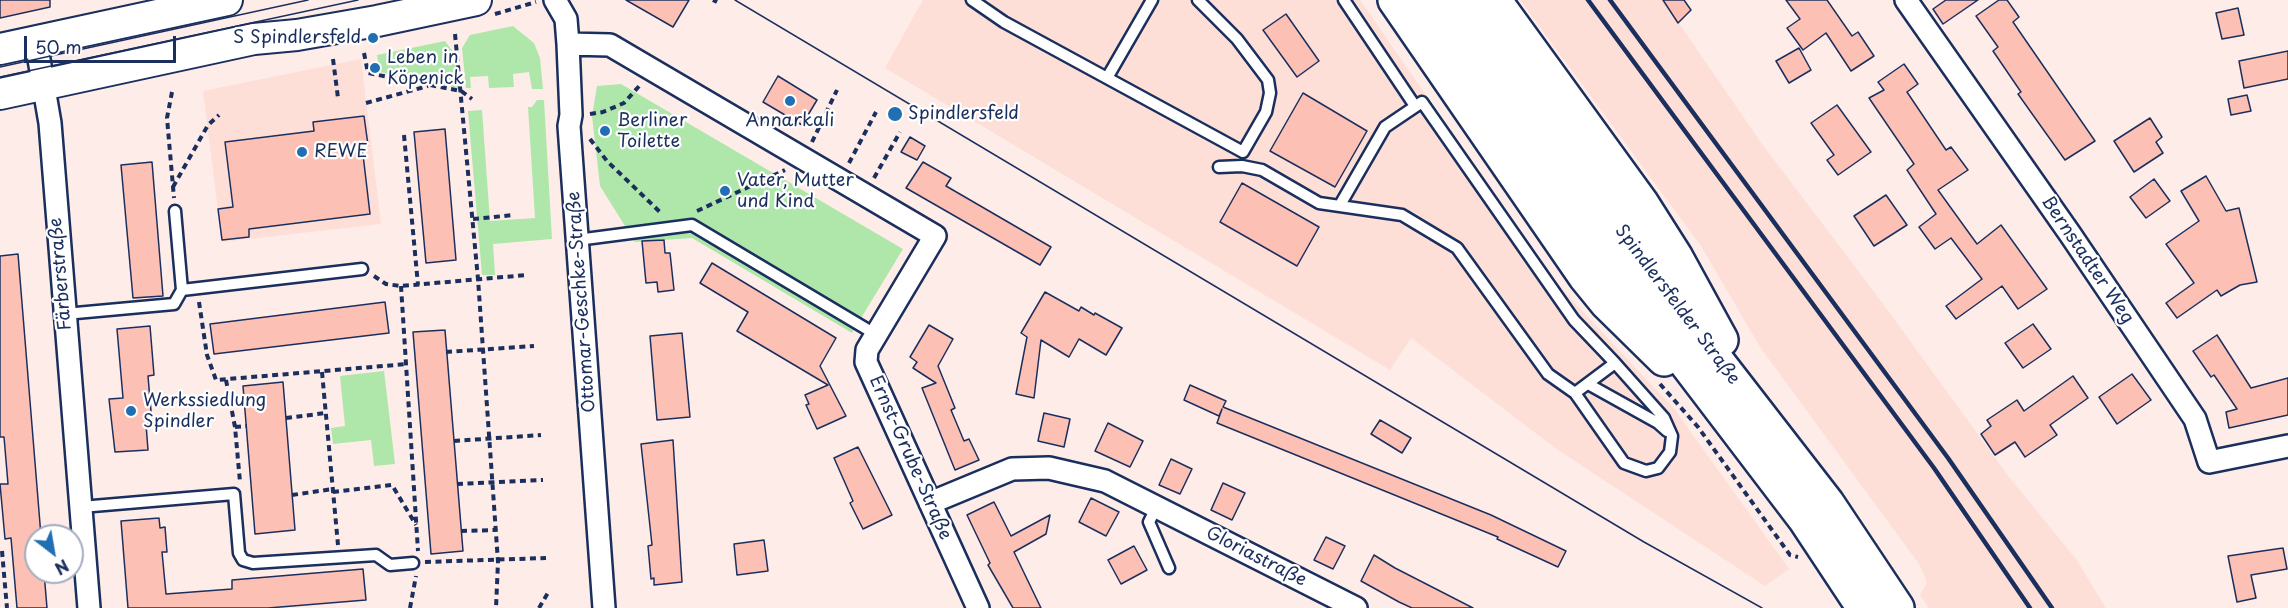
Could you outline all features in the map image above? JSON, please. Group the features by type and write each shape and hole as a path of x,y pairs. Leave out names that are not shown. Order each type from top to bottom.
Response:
{"highway":[{"path":"1395,0 1584,276 1630,326 1740,412"},
{"name":"Spindlersfelder Straße","path":"1430,0 1616,265 1740,412 1827,503 1897,608"},
{"name":"Spindlersfelder Straße","path":"1459,0 1662,290 1805,519 1864,608"},
{"path":"1494,0 1615,167 1676,256 1709,317 1740,412"}],"main road":[{"path":"0,49 227,0"},
{"path":"0,94 254,39 354,25 476,0"}],"street":[{"name":"Ottomar-Geschke-Straße","path":"555,0 566,19 572,115 569,126 604,608"},
{"name":"Bernstadter Weg","path":"1906,0 2070,234 2195,419 2209,462 2288,446"},
{"name":"Färberstraße","path":"36,42 44,85 89,608"},
{"name":"Ernst-Grube-Straße","path":"568,44 610,45 936,236 867,350 866,362 978,608"},
{"name":"Gloriastraße","path":"930,503 1012,469 1049,468 1105,481 1356,608"}],"lane":[{"path":"972,0 1004,22 1243,152 1266,112 1270,93 1268,80 1237,39 1198,0"},
{"path":"1107,78 1152,0"},
{"path":"1344,0 1415,106"},
{"path":"1219,167 1242,166 1262,170 1318,203 1402,215 1457,248 1548,374 1575,393 1624,463 1635,469 1646,471 1658,468 1670,452 1672,436 1664,418 1574,320 1422,102 1385,127 1340,206"},
{"path":"65,314 174,304 182,290 175,211"},
{"path":"577,240 692,225 876,334"},
{"path":"182,290 362,269"},
{"path":"1575,393 1615,363"},
{"path":"1588,384 1658,423 1672,436"},
{"path":"81,507 234,494 239,553 243,560 253,564 376,555 390,565 416,563"},
{"path":"1157,506 1149,522 1169,568"}],"path":[{"path":"517,9 541,0"},
{"path":"455,34 478,279 498,562 496,608"},
{"path":"364,53 368,73 461,91 472,99"},
{"path":"333,59 338,98"},
{"path":"572,115 603,112 624,103 635,93 651,69"},
{"path":"366,103 432,86"},
{"path":"815,137 837,90"},
{"path":"172,92 167,118 175,211"},
{"path":"840,180 876,112"},
{"path":"572,115 607,161 676,227 684,217 771,178"},
{"path":"173,187 208,125 219,116"},
{"path":"870,184 900,132"},
{"path":"404,135 418,285"},
{"path":"473,219 514,215"},
{"path":"362,269 386,284 401,286 526,275"},
{"path":"401,286 416,526 416,563 410,608"},
{"path":"182,290 199,302 207,355 216,380 407,364"},
{"path":"446,352 534,346"},
{"path":"322,372 339,558"},
{"path":"226,380 235,427 241,494 234,494"},
{"path":"286,418 326,413"},
{"path":"235,427 246,426"},
{"path":"454,441 541,435"},
{"path":"457,484 543,480"},
{"path":"292,495 392,485 416,526"},
{"path":"461,531 495,530"},
{"path":"2,551 7,608"},
{"path":"416,563 498,562 546,558"},
{"path":"539,608 549,591"}],"shaded area":[{"path":"923,0 1360,0 1557,284 1675,410 1789,569 1765,586 1555,448 1411,338 1390,370 885,68"},
{"path":"1520,0 1663,0 1762,144 1878,297 2009,477 2076,559 2106,608 1929,608 1920,595 1927,582 1919,564 1760,347 1701,246"},
{"path":"361,59 381,224 222,242 203,91"}],"green space":[{"path":"513,26 534,43 540,58 543,89 532,89 529,72 513,74 514,87 489,88 488,76 470,77 471,88 466,88 462,48 470,35"},
{"path":"445,41 456,56 458,88 380,72 377,55"},
{"path":"621,84 903,249 852,333 692,238 635,242 600,186 592,116 597,86"},
{"path":"537,100 544,100 552,239 493,244 495,275 482,275 468,111 482,110 490,221 535,218 528,107 532,107"},
{"path":"384,371 395,464 374,466 371,440 333,444 331,428 345,426 340,376"}],"building":[{"path":"0,0 50,0 50,7 0,18"},
{"path":"626,0 689,0 673,27"},
{"path":"1663,0 1684,0 1691,10 1678,23"},
{"path":"1786,0 1827,0 1852,36 1858,32 1874,56 1851,71 1826,33 1803,50 1787,28 1800,19"},
{"path":"1946,0 1978,0 1943,24 1933,9"},
{"path":"1999,0 2007,0 2019,17 2013,22 2095,141 2065,160 2018,94 2021,92 1993,51 1998,47 1976,16"},
{"path":"2238,8 2244,35 2222,39 2216,13"},
{"path":"1286,14 1319,61 1297,77 1263,30"},
{"path":"1799,48 1811,70 1789,83 1776,61"},
{"path":"2288,51 2288,79 2244,88 2239,61"},
{"path":"1904,64 1918,84 1907,92 1946,150 1951,147 1968,170 1938,190 1977,244 2001,225 2047,289 2018,309 2002,286 1956,319 1946,306 1982,279 1951,238 1935,249 1919,227 1936,214 1907,170 1914,164 1869,98 1884,90 1878,82"},
{"name":"Annarkali","path":"778,76 817,100 802,125 763,102"},
{"path":"1303,93 1367,131 1335,187 1270,151"},
{"path":"2247,95 2251,111 2231,115 2228,99"},
{"path":"1837,105 1871,152 1838,175 1827,160 1834,155 1811,123"},
{"path":"364,116 368,145 362,146 370,214 249,229 249,237 222,240 218,209 233,207 225,142 314,131 313,122"},
{"path":"2150,118 2162,137 2156,142 2163,153 2134,172 2114,141"},
{"path":"445,129 456,260 426,263 414,132"},
{"path":"910,137 925,146 917,160 901,152"},
{"path":"152,162 163,296 133,298 121,165"},
{"path":"923,162 951,178 946,186 1051,247 1040,265 906,188"},
{"path":"2206,176 2226,211 2239,208 2257,282 2240,285 2221,296 2217,290 2177,318 2166,303 2194,283 2166,244 2199,221 2181,191"},
{"path":"2154,179 2170,201 2146,218 2130,197"},
{"path":"1242,183 1319,227 1297,266 1220,222"},
{"path":"1886,195 1907,225 1874,246 1854,216"},
{"path":"664,240 665,253 670,253 674,290 658,292 657,282 646,283 642,241"},
{"path":"18,254 40,524 24,524 24,584 45,584 47,608 17,608 11,538 5,539 0,484 8,484 4,437 0,437 0,256"},
{"path":"712,263 836,338 820,366 846,416 817,429 806,405 809,404 805,395 828,385 737,331 748,312 700,283"},
{"path":"1045,292 1079,311 1081,307 1122,328 1106,355 1079,339 1069,357 1041,340 1034,398 1016,394 1027,337 1021,333"},
{"path":"385,302 389,333 214,354 210,324"},
{"path":"2033,324 2051,349 2023,368 2005,343"},
{"path":"929,325 953,339 938,366 955,408 951,410 964,441 969,439 979,460 955,470 922,388 936,383 913,368 917,362 910,357"},
{"path":"150,326 154,375 148,376 152,423 146,424 148,450 115,452 109,399 123,398 117,329"},
{"path":"445,330 463,551 431,554 413,332"},
{"path":"682,333 690,417 657,420 650,336"},
{"path":"2217,335 2251,388 2288,378 2288,415 2229,428 2226,412 2237,409 2214,375 2211,377 2193,351"},
{"path":"2132,374 2151,400 2117,424 2099,397"},
{"path":"2073,376 2088,398 2050,425 2057,435 2025,457 2015,442 1995,455 1981,434 1991,426 1987,420 2017,400 2024,411"},
{"path":"283,382 295,530 255,534 243,386"},
{"path":"1190,385 1226,401 1223,407 1491,515 1566,551 1558,567 1497,539 1498,537 1217,423 1222,409 1219,416 1184,400"},
{"path":"1044,413 1070,419 1064,447 1038,441"},
{"path":"1380,420 1411,438 1402,453 1371,434"},
{"path":"1108,423 1143,441 1130,467 1095,451"},
{"path":"673,440 682,582 654,585 654,578 651,579 648,546 652,545 641,444"},
{"path":"858,447 892,515 863,529 850,503 853,501 834,458"},
{"path":"1171,459 1192,469 1180,494 1159,485"},
{"path":"1223,483 1245,493 1232,520 1211,510"},
{"path":"1091,498 1119,512 1106,536 1079,522"},
{"path":"994,502 1011,536 1050,515 1046,534 1014,552 1041,608 1013,608 988,565 990,563 967,515"},
{"path":"159,518 160,528 165,527 167,552 162,552 166,594 232,589 232,580 363,569 366,600 268,608 128,608 121,521"},
{"path":"1326,537 1345,546 1333,569 1314,560"},
{"path":"764,540 768,571 737,575 734,544"},
{"path":"1134,546 1147,570 1121,584 1108,560"},
{"path":"2283,548 2287,569 2251,575 2256,598 2237,602 2228,556"},
{"path":"1374,555 1473,608 1412,608 1399,602 1361,581"}],"tram line":[{"path":"0,67 308,0"},
{"path":"0,77 358,0"},
{"path":"735,0 1644,542 1762,608"}],"railway":[{"path":"1588,0 1934,468 2030,608"},
{"path":"1610,0 1948,458 2052,608"}],"place":[{"name":"S Spindlersfeld","path":"373,38"},
{"name":"Leben in Köpenick","path":"375,68"},
{"name":"Annarkali","path":"790,101"},
{"name":"Spindlersfeld","path":"895,114"},
{"name":"Berliner Toilette","path":"605,131"},
{"name":"REWE","path":"302,152"},
{"name":"Vater, Mutter und Kind","path":"725,191"},
{"name":"Werkssiedlung Spindler","path":"131,411"}]}
